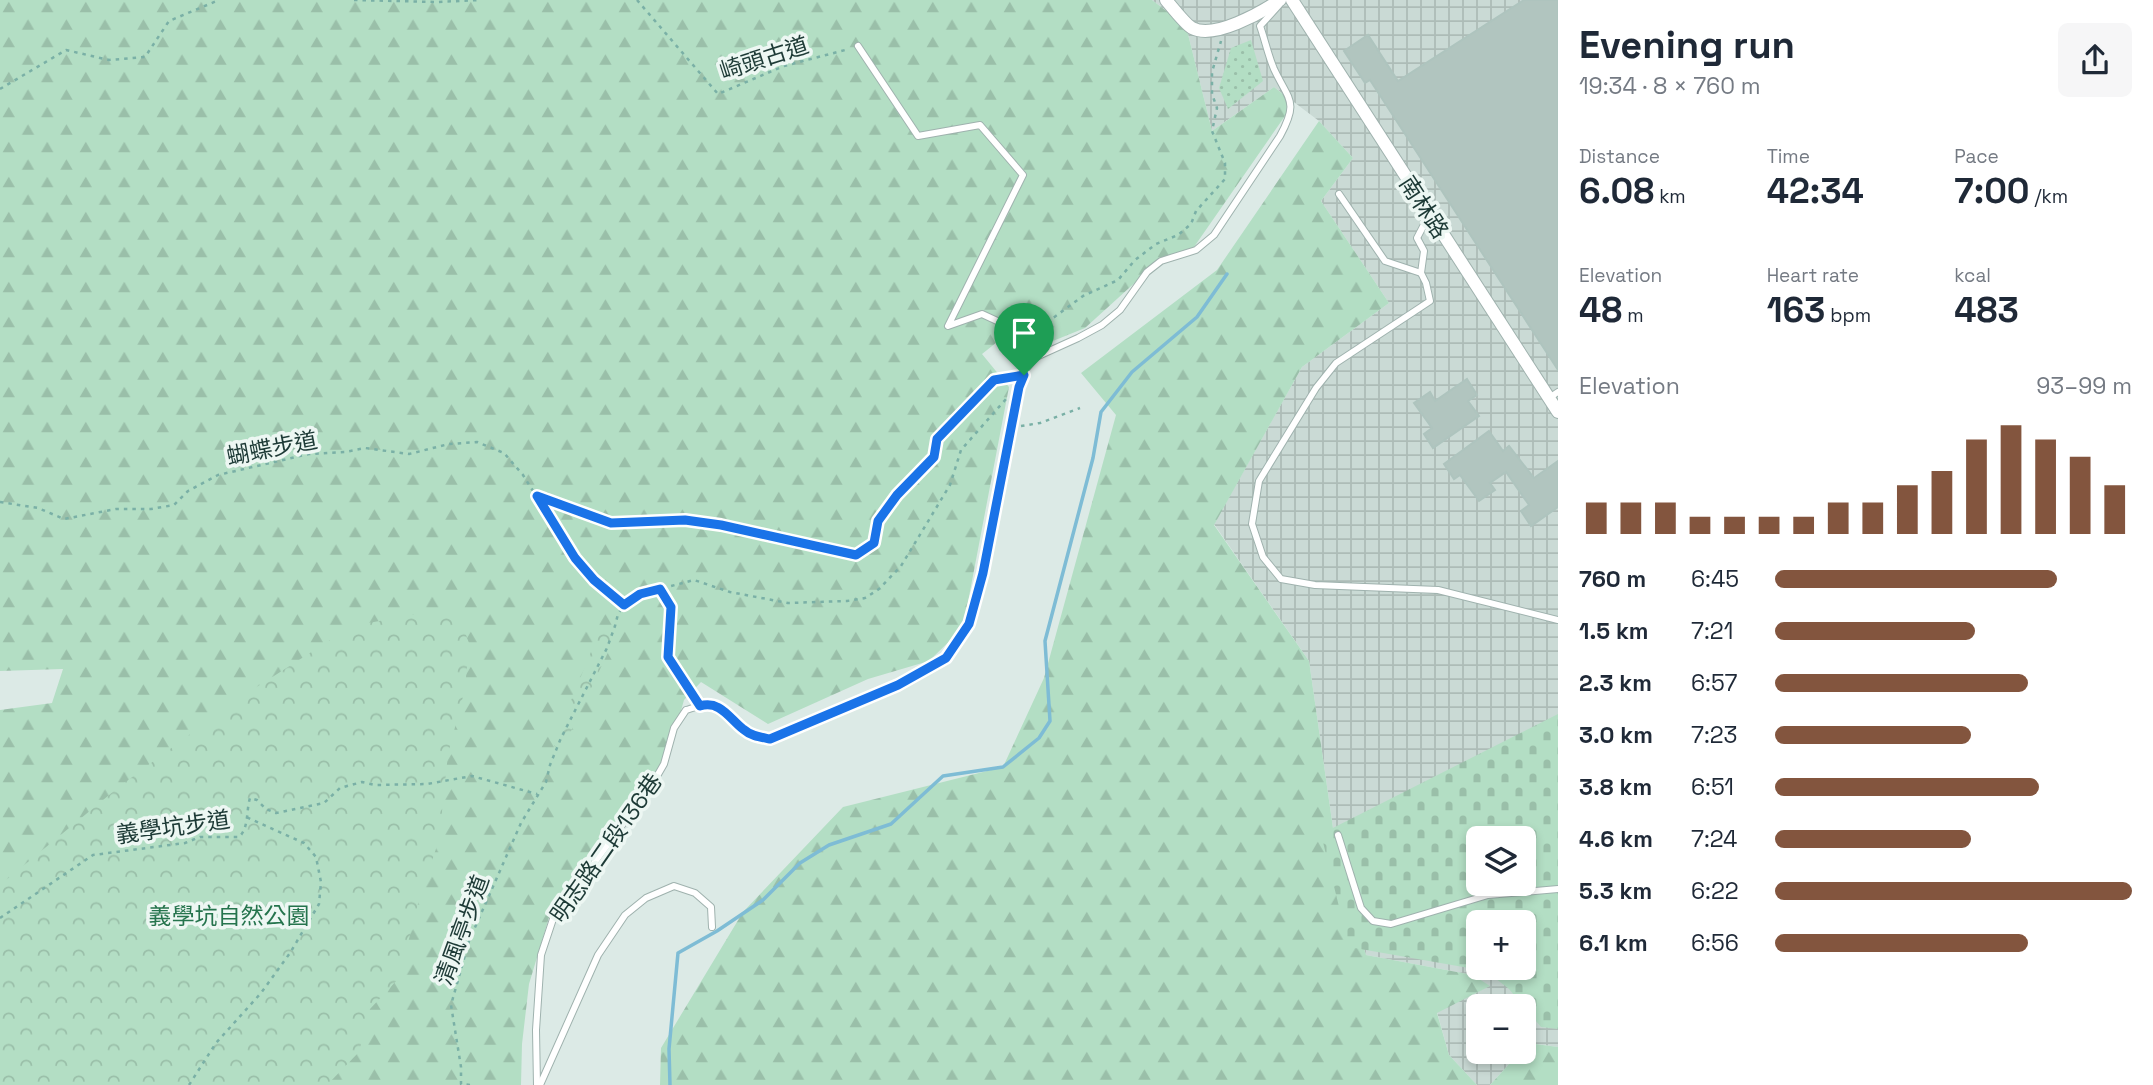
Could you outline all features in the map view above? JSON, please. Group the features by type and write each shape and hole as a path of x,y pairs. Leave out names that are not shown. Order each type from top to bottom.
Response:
{"street":[{"path":"1166,0 1193,29 1209,31 1254,17 1282,0"},
{"name":"南林路","path":"1292,0 1429,215 1553,395 1558,412"}],"lane":[{"path":"700,706 717,706 749,733 770,739 898,685 946,658 969,624 973,611 983,573 1019,387 1034,356 1102,325 1120,310 1147,272 1161,261 1196,250 1214,234 1290,118 1292,103 1274,68 1260,26 1282,0"},
{"path":"858,46 918,136 980,125 1023,175 948,326 982,314 1021,331 1026,348 1034,356"},
{"path":"1339,194 1385,261 1420,273 1426,283 1430,301 1336,363 1316,388 1259,481 1252,524 1264,557 1281,579 1315,585 1438,590 1558,620"},
{"path":"1420,273 1424,251 1417,238 1429,215"},
{"name":"明志路二段136巷","path":"539,1085 536,1030 541,955 553,919 653,783 664,764 674,728 686,710 700,706"},
{"path":"1338,835 1361,908 1373,921 1391,924 1488,895 1558,889"},
{"path":"539,1085 598,955 625,915 646,898 674,886 695,893 710,907 712,926"}],"path":[{"path":"0,89 66,50 109,60 145,57 169,21 219,0"},
{"path":"354,0 481,0"},
{"name":"崎頭古道","path":"637,0 718,94 784,66 858,46"},
{"path":"1034,356 1041,331 1049,321 1083,296 1118,280 1156,243 1178,235 1191,225 1196,211 1224,180 1226,163 1212,131 1217,108 1212,94 1212,72 1223,27"},
{"path":"537,496 611,523 685,520 721,525 856,555 874,543 878,521 897,495 934,457 937,439 994,380 1024,375"},
{"path":"537,794 546,782 561,738 607,648 618,614 624,605 640,594 694,580 730,592 788,603 865,598 879,589 901,566 950,485 961,450 1019,387"},
{"path":"1011,428 1040,423 1080,408"},
{"name":"蝴蝶步道","path":"0,502 38,508 64,519 116,509 151,509 174,505 188,491 218,474 309,454 365,448 410,454 449,444 477,442 504,453 523,475 575,558 594,580 624,605"},
{"path":"660,589 671,607 668,657 700,706"},
{"name":"義學坑步道","path":"0,918 93,855 185,843 200,837 239,837 243,834 250,798 276,813 324,803 340,788 362,782 375,785 428,783 472,776 537,794"},
{"name":"清風亭步道","path":"470,1085 461,1084 461,1067 451,1005 469,941 521,823 537,794"},
{"path":"189,1085 216,1043 261,993 290,953 319,904 321,882 316,858 304,843 246,817"}],"shaded area":[{"path":"1152,0 1558,0 1558,1047 1536,1044 1536,994 1473,994 1489,986 1480,980 1536,980 1536,910 1466,910 1466,974 1366,955 1339,870 1309,661 1214,524 1302,367 1389,303 1321,201 1353,158 1319,121 1274,87 1212,131 1186,26"},
{"path":"1466,998 1466,1064 1509,1064 1490,1085 1477,1085 1449,1055 1437,1012"}],"green space":[{"path":"0,0 1152,0 1186,26 1212,131 1274,87 1294,103 1194,247 1150,269 1085,328 1043,345 1011,331 982,354 1009,387 963,628 929,661 868,679 768,724 701,682 684,700 669,753 550,914 529,984 522,1044 521,1085 0,1085 0,710 52,703 63,669 0,671"},
{"path":"1251,40 1263,81 1228,109 1219,88 1231,48"},
{"path":"1319,121 1353,158 1321,201 1389,303 1302,367 1214,525 1309,661 1339,870 1366,955 1466,974 1466,980 1481,980 1490,986 1474,994 1466,994 1466,998 1437,1013 1449,1055 1477,1085 660,1085 661,1048 743,912 843,807 1003,767 1044,678 1116,415 1081,373 1217,270"},
{"name":"義學坑自然公園","path":"439,610 458,613 469,643 465,689 448,754 439,840 420,896 399,978 370,1009 359,1052 327,1085 0,1085 0,885 120,786 235,701 352,626"},
{"path":"602,625 619,629 571,731 566,751 554,746"},
{"path":"1558,714 1558,1029 1541,1027 1536,1021 1536,994 1513,994 1498,980 1536,980 1536,910 1466,910 1466,967 1349,947 1321,834"},
{"path":"1536,1044 1558,1047 1558,1085 1490,1085 1509,1064 1536,1064"}],"building":[{"path":"1524,0 1558,0 1558,370 1370,80 1365,83 1344,51 1368,35 1398,81"},
{"path":"1467,379 1477,395 1468,401 1479,416 1433,448 1424,434 1432,428 1414,403 1430,392 1435,401"},
{"path":"1489,431 1503,451 1509,446 1534,478 1558,461 1558,507 1531,526 1521,511 1529,505 1506,472 1490,483 1495,490 1479,501 1460,475 1454,479 1444,464"}],"waterway":[{"path":"670,1085 669,1049 678,953 763,900 800,863 829,845 891,824 943,776 1003,767 1039,738 1050,721 1045,641 1093,458 1101,412 1132,372 1197,317 1227,274"}],"route":[{"path":"1024,375 1019,387 983,573 969,624 946,658 898,685 770,739 755,736 743,729 717,706 700,706 668,657 671,607 660,589 640,594 624,605 594,580 575,558 537,496 611,523 685,520 721,525 856,555 874,543 878,521 897,495 934,457 937,439 994,380 1024,375"}]}
